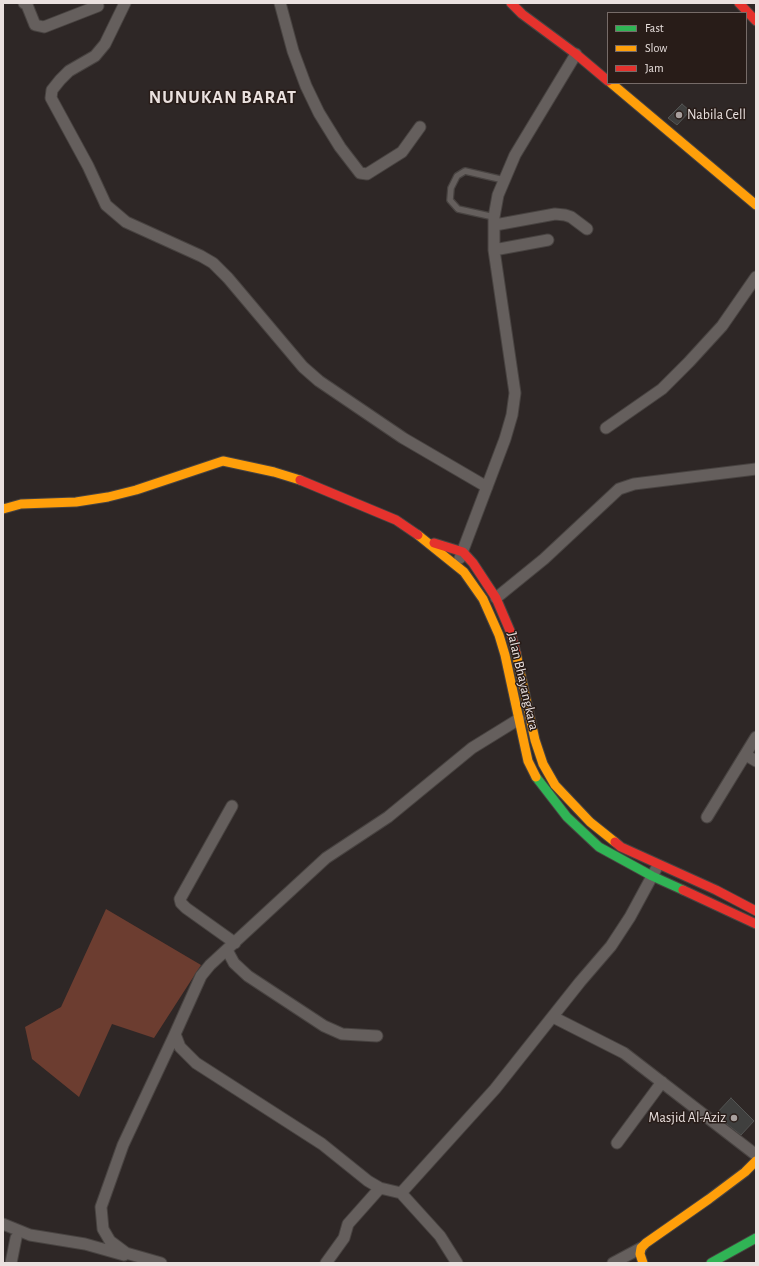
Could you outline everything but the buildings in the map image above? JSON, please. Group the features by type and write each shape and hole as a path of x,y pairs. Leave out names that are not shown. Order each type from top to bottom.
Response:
{"main road":[{"path":"512,3 522,14 576,54 607,80"},
{"path":"739,3 756,21"},
{"path":"612,84 756,205"},
{"path":"3,509 21,504 76,502 108,497 136,490 223,462 274,472 308,483 396,520 427,541 464,552"},
{"path":"3,499 21,504"},
{"name":"Jalan Bhayangkara","path":"427,541 464,572 480,594 499,635 528,761 542,785 567,817 599,847 652,876 731,911 756,924"},
{"name":"Jalan Bhayangkara","path":"464,552 496,598 511,633 530,712 535,740 543,764 555,785 590,822 621,847 716,890 756,911"},
{"path":"643,1263 640,1254 641,1248 745,1172 756,1161"},
{"path":"711,1263 756,1238"}],"street":[{"path":"125,3 104,44 95,56 69,71 52,90 51,98 88,166 106,205 126,222 201,256 213,263 228,278 303,366 319,381 404,438 487,487"},
{"path":"280,3 293,51 306,86 319,113 340,147 360,173 367,174 402,152 420,127"},
{"path":"26,4 35,25 44,26 98,6"},
{"path":"456,565 464,552 508,427 514,393 494,250 494,221 498,195 515,155 576,54"},
{"path":"494,221 555,214 570,216 587,229"},
{"path":"494,250 548,240"},
{"path":"606,428 662,389 722,326 756,278"},
{"path":"496,598 544,559 619,488 634,484 756,469"},
{"path":"128,1258 110,1241 106,1234 101,1221 101,1207 123,1145 201,976 334,852 388,817 472,748 519,719"},
{"path":"707,818 756,737"},
{"path":"746,755 756,761"},
{"path":"232,806 180,899 181,903 231,947 234,963 248,976 324,1026 342,1034 378,1036"},
{"path":"401,1193 495,1089 611,946 658,865"},
{"path":"553,1017 610,1045 662,1082 756,1155"},
{"path":"175,1034 180,1047 196,1063 322,1144 356,1173 380,1188 401,1193 440,1236 457,1263"},
{"path":"617,1143 662,1082"},
{"path":"326,1263 344,1238 348,1224 380,1188"},
{"path":"3,1224 30,1235 85,1244 128,1258 161,1263"},
{"path":"11,1263 16,1238"},
{"path":"613,1263 641,1248"}],"lane":[{"path":"494,221 458,209 450,200 451,188 457,176 465,171 504,180"}],"shaded area":[{"path":"106,909 201,965 154,1038 112,1024 79,1097 32,1059 25,1027 61,1007"}],"traffic: fast":[{"path":"536,777 567,817 599,847 652,876 683,890"},
{"path":"711,1263 756,1238"}],"traffic: slow":[{"path":"612,84 756,205"},
{"path":"3,509 21,504 76,502 108,497 136,490 223,461 274,472 300,480"},
{"path":"418,535 464,572 483,599 499,635 505,655 528,761 536,777"},
{"path":"516,653 535,740 543,764 555,785 590,822 615,842"},
{"path":"643,1263 640,1254 641,1248 646,1243 709,1199 745,1172 756,1161"}],"traffic: jam":[{"path":"511,3 522,14 576,54 607,80"},
{"path":"739,3 756,21"},
{"path":"300,480 396,520 418,535"},
{"path":"434,543 463,552 473,563 496,598 511,633 516,653"},
{"path":"615,842 621,847 716,890 756,911"},
{"path":"683,890 756,924"}],"place":[{"name":"Nabila Cell","path":"679,115"},
{"name":"Masjid Al-Aziz","path":"734,1118"}],"district":[{"name":"NUNUKAN BARAT","path":"223,98"}]}
